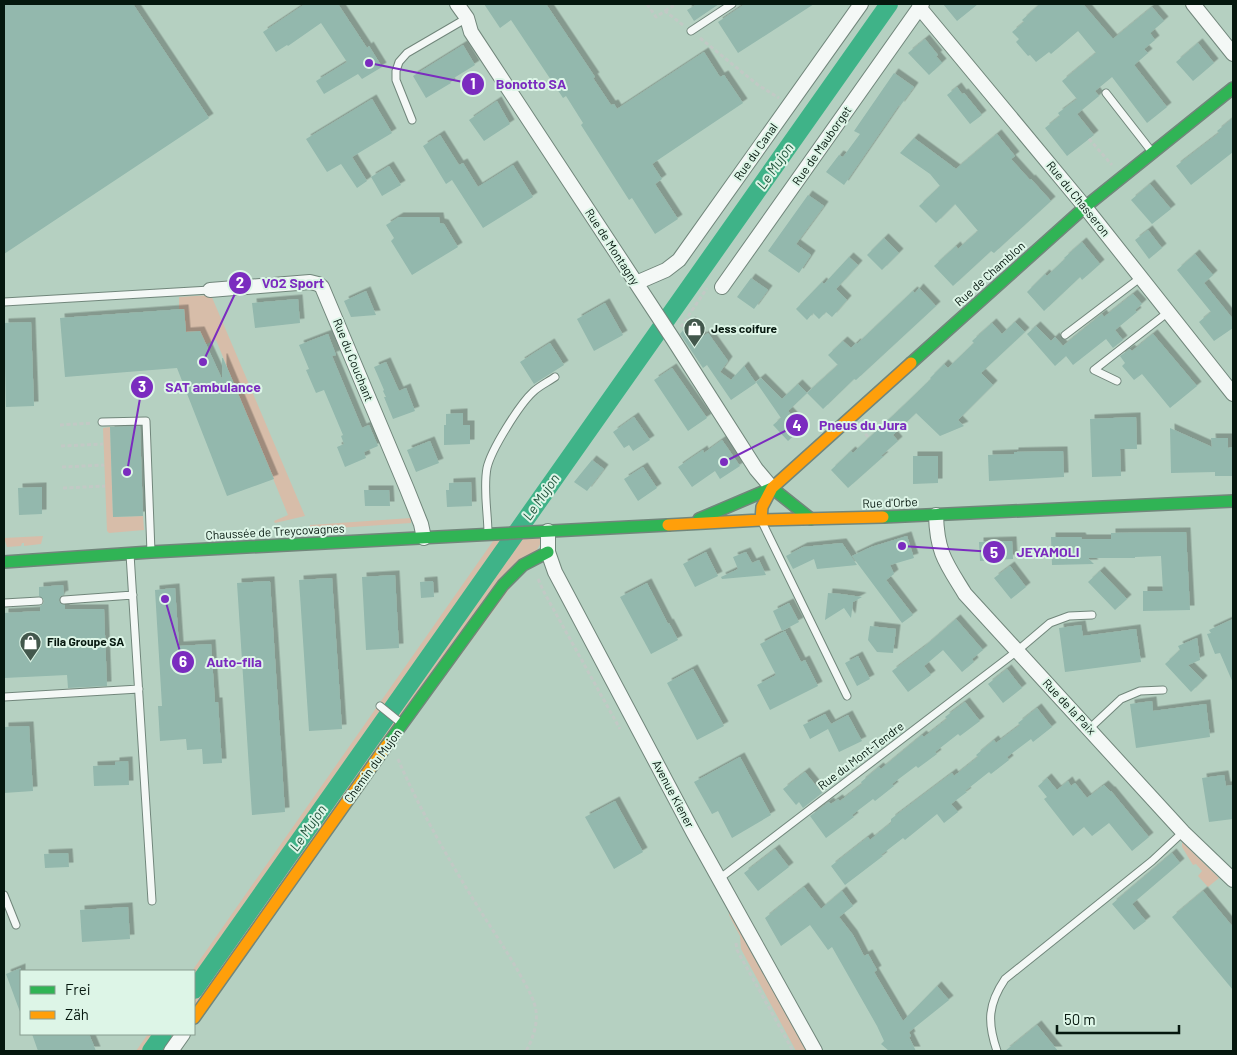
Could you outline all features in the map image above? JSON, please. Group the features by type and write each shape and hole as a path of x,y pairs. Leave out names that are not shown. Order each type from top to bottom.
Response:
{"street":[{"name":"Rue de Montagny","path":"457,4 467,18 471,32 652,307 675,336 756,469 772,488"},
{"name":"Rue du Canal","path":"636,282 666,270 679,260 859,4"},
{"path":"1193,4 1233,54"},
{"name":"Rue du Chasseron","path":"920,5 1085,207 1233,394"},
{"name":"Rue de Mauborget","path":"717,284 920,5"},
{"name":"Rue de Chamblon","path":"687,525 772,488 1085,207 1233,88"},
{"name":"Rue du Couchant","path":"210,290 310,282 322,287 407,489 421,524 424,538"},
{"path":"772,488 811,519"},
{"name":"Rue de Chamblon","path":"761,520 762,507 772,488"},
{"name":"Rue d'Orbe","path":"541,532 761,520 936,516 1233,501"},
{"name":"Rue de la Paix","path":"936,516 941,556 965,594 1183,832 1233,880"},
{"name":"Chaussée de Treycovagnes","path":"4,562 152,552 541,532"},
{"name":"Avenue Kiener","path":"541,532 555,572 719,878 815,1051"},
{"name":"Chemin du Mujon","path":"195,1017 345,803 503,585 532,558 548,552"},
{"path":"171,1051 182,1035"}],"lane":[{"path":"691,31 732,4"},
{"path":"412,120 396,80 399,62 407,53 467,18"},
{"path":"1106,93 1152,152"},
{"path":"1065,335 1140,278"},
{"path":"4,302 210,290"},
{"path":"1117,381 1094,370 1167,313"},
{"path":"493,534 486,479 489,463 505,432 528,398 556,377"},
{"path":"102,422 146,421 152,552"},
{"path":"761,520 847,696"},
{"path":"130,554 152,901"},
{"path":"64,600 133,596"},
{"path":"4,603 40,601"},
{"name":"Rue du Mont-Tendre","path":"719,878 1017,651 1050,623 1069,616 1092,615"},
{"path":"4,697 139,689"},
{"path":"1089,729 1121,699 1140,691 1163,690"},
{"path":"380,706 403,725"},
{"path":"997,1051 990,1019 996,994 1006,978 1152,861 1183,832"},
{"path":"4,895 16,925"}],"path":[{"path":"647,4 656,17 676,4"},
{"path":"665,11 758,85 789,104"},
{"path":"1089,139 1113,166"},
{"path":"675,336 717,284"},
{"path":"60,425 102,422"},
{"path":"861,429 869,438"},
{"path":"61,446 103,444"},
{"path":"62,467 104,465"},
{"path":"63,488 105,486"},
{"path":"390,743 455,868 499,938 529,992 536,1011 536,1019 530,1045 526,1051"}],"shaded area":[{"path":"211,295 305,516 275,523 274,521 288,515 216,340 206,344 186,332 184,309 179,309 179,297"},
{"path":"110,427 113,517 143,516 144,530 109,533 107,531 103,428"},
{"path":"411,518 411,523 308,530 310,525"},
{"path":"548,531 532,558 195,1017 195,970 193,970 498,534"},
{"path":"43,536 41,544 24,546 24,543 22,543 21,546 7,547 4,538"},
{"path":"1182,842 1219,878 1208,887 1198,876 1202,871 1196,864 1193,865 1182,847"},
{"path":"729,913 732,913 806,1050 796,1051 741,949 740,936"},
{"path":"147,1035 182,1035 171,1051 136,1051"}],"building":[{"path":"4,4 133,4 209,118 4,254"},
{"path":"305,4 338,4 382,67 362,79 358,74 324,94 316,81 347,62 321,23 276,52 263,32"},
{"path":"484,4 546,4 595,77 593,78 611,105 614,104 617,109 704,52 720,77 724,75 743,103 652,164 662,179 655,184 678,219 655,234 632,198 629,200 581,125 583,123 566,96 563,98 511,20 500,28"},
{"path":"697,4 719,4 694,21 687,10"},
{"path":"745,4 814,4 738,53 718,22"},
{"path":"943,4 978,4 957,21"},
{"path":"1040,4 1083,4 1113,39 1152,7 1164,21 1150,33 1155,40 1144,49 1148,53 1134,65 1167,107 1147,123 1112,77 1095,91 1099,96 1077,114 1094,135 1067,156 1045,128 1060,116 1058,113 1077,99 1062,81 1096,53 1078,31 1051,54 1049,52 1036,62 1030,55 1028,56 1016,42 1019,39 1012,32"},
{"path":"925,39 942,63 929,75 908,53"},
{"path":"1198,43 1214,63 1193,81 1176,62"},
{"path":"463,45 475,65 449,81 451,83 426,98 413,76"},
{"path":"894,73 914,87 899,105 844,185 826,172 839,155 843,157 860,134 854,131"},
{"path":"957,87 982,115 970,124 947,95"},
{"path":"372,99 392,133 352,157 367,181 357,188 341,164 327,172 306,139"},
{"path":"497,101 510,124 484,141 469,120"},
{"path":"1233,118 1233,152 1191,185 1176,166 1219,133 1217,131"},
{"path":"997,134 1015,156 1011,159 1051,201 994,253 991,251 953,286 934,266 956,246 958,249 978,231 955,204 936,223 919,206 940,186 930,174 900,153 914,138 956,169"},
{"path":"440,135 459,165 463,163 478,187 513,165 533,197 483,228 452,180 446,184 423,146"},
{"path":"389,166 401,185 382,196 371,177"},
{"path":"1150,184 1171,209 1152,224 1131,200"},
{"path":"808,195 824,206 796,244 811,255 799,273 768,251"},
{"path":"399,217 439,217 440,223 444,224 458,247 412,275 391,241 394,238 386,225"},
{"path":"1148,230 1162,248 1149,259 1135,240"},
{"path":"884,238 899,253 882,270 867,255"},
{"path":"1082,242 1100,264 1082,280 1080,277 1044,311 1027,292 1045,274 1047,276"},
{"path":"1195,254 1213,275 1204,283 1233,319 1233,328 1214,341 1199,322 1211,312 1177,270"},
{"path":"849,257 858,265 836,289 847,300 832,317 826,312 819,319 813,313 807,320 796,309 822,282 824,284"},
{"path":"751,278 768,290 754,309 737,297"},
{"path":"919,288 936,306 823,409 807,393 838,365 828,355 843,341 851,348 857,344 913,291 915,293"},
{"path":"366,291 376,315 351,317 344,301"},
{"path":"1133,294 1142,304 1135,310 1137,312 1115,330 1123,340 1113,348 1106,339 1073,365 1066,356 1055,366 1027,334 1036,326 1051,341 1055,337 1063,346 1102,314 1104,317"},
{"path":"298,299 300,323 255,328 252,303"},
{"path":"605,303 623,335 594,351 577,319"},
{"path":"184,309 186,332 200,331 222,379 223,358 274,479 227,496 177,368 65,377 60,318"},
{"path":"691,321 702,337 708,333 728,361 720,372 731,380 744,366 756,383 731,400 707,365 703,368 680,334"},
{"path":"31,322 34,406 6,407 4,323"},
{"path":"1015,322 1025,332 981,373 993,385 958,420 964,426 940,436 916,413 893,435 898,441 848,488 831,470 851,451 853,453 900,409 944,364 948,368 974,343 972,341 992,323 1002,334"},
{"path":"328,334 336,355 332,356 362,428 369,425 378,446 364,452 366,458 345,467 337,447 344,444 341,436 343,435 324,390 316,393 306,370 309,369 299,345"},
{"path":"1153,334 1197,386 1170,408 1142,374 1134,380 1122,366 1125,363 1120,356 1130,349 1132,351"},
{"path":"550,343 564,365 534,384 520,362"},
{"path":"386,362 399,391 406,388 415,411 393,419 374,367"},
{"path":"672,368 707,418 688,431 654,380"},
{"path":"761,378 782,399 798,384 807,393 788,411 803,427 788,441 773,425 781,418 756,382"},
{"path":"463,413 463,425 470,425 470,444 444,445 446,414"},
{"path":"634,417 650,440 633,451 629,445 624,448 613,432"},
{"path":"1136,417 1137,449 1120,449 1121,476 1092,477 1090,419"},
{"path":"140,426 143,516 113,517 110,427"},
{"path":"1170,428 1212,447 1211,438 1228,438 1228,448 1233,447 1233,476 1215,476 1215,472 1171,473"},
{"path":"722,440 740,466 720,479 715,471 692,487 678,467 703,450 704,453"},
{"path":"430,441 439,463 416,472 407,450"},
{"path":"1063,451 1064,477 989,481 988,455 1014,454 1014,452"},
{"path":"913,456 938,456 938,483 913,484"},
{"path":"592,460 604,469 587,491 574,482"},
{"path":"643,467 657,488 638,501 624,479"},
{"path":"471,482 472,506 447,507 446,490 449,490 449,483"},
{"path":"42,487 42,514 19,515 18,488"},
{"path":"364,490 389,490 390,506 365,506"},
{"path":"1186,532 1190,610 1143,611 1143,591 1163,591 1161,556 1088,558 1094,564 1052,565 1051,537 1111,539 1111,533"},
{"path":"907,536 914,558 890,565 894,574 886,580 913,615 902,623 852,556 871,547"},
{"path":"1012,541 1013,559 980,561 979,542"},
{"path":"842,543 857,565 817,569 814,559 793,569 786,556 803,547"},
{"path":"706,552 718,576 695,587 683,564"},
{"path":"746,552 752,563 759,560 766,575 722,579 721,577 738,569 733,557"},
{"path":"1010,566 1026,587 1011,599 994,578"},
{"path":"1100,571 1127,599 1115,610 1088,582"},
{"path":"395,575 399,648 366,650 362,577"},
{"path":"332,578 342,729 309,731 299,580"},
{"path":"270,581 285,812 252,815 237,583"},
{"path":"433,581 434,597 421,598 420,582"},
{"path":"647,583 678,640 651,654 620,597"},
{"path":"63,585 64,595 59,600 60,603 65,605 65,609 104,609 107,686 68,688 67,675 4,678 4,613 40,611 40,606 44,600 39,596 39,587"},
{"path":"175,588 179,646 211,644 215,702 218,702 222,763 203,764 202,749 187,750 186,739 160,741 158,706 162,706 155,590"},
{"path":"828,593 862,597 853,602 851,618 844,608 825,620"},
{"path":"789,603 799,622 782,631 773,611"},
{"path":"956,619 983,650 972,659 974,662 962,672 943,650 924,666 931,675 908,692 892,671 924,647"},
{"path":"1233,619 1233,683 1220,653 1215,654 1207,634 1211,633 1209,630"},
{"path":"1081,625 1083,636 1136,629 1141,662 1065,672 1059,628"},
{"path":"870,626 896,629 893,653 877,652 868,640"},
{"path":"785,631 801,662 805,660 818,686 770,710 757,685 776,675 760,644"},
{"path":"1197,638 1200,660 1188,665 1203,680 1191,692 1165,664 1180,650 1178,646"},
{"path":"858,656 870,679 857,686 845,663"},
{"path":"693,669 724,726 697,740 667,683"},
{"path":"1007,669 1022,688 1003,703 988,684"},
{"path":"1152,701 1153,711 1206,704 1210,737 1136,748 1130,704"},
{"path":"965,702 980,721 960,736 958,734 935,752 937,754 918,768 916,766 892,784 894,786 875,801 873,799 852,815 854,817 826,838 810,816 829,802 831,804 838,799 840,801 862,784 861,782 879,767 881,769 922,735 924,737 947,719 945,717"},
{"path":"1037,708 1052,727 1033,742 1031,739 1007,757 1009,760 991,774 989,772 965,791 967,792 951,804 958,812 944,823 937,814 905,840 903,838 845,885 831,866 868,837 870,840 891,823 891,819 952,773 954,776 978,757 976,755 994,740 996,743 1020,725 1018,723"},
{"path":"825,714 831,724 848,715 862,741 839,752 828,729 810,739 803,725"},
{"path":"29,726 33,791 4,793 4,727"},
{"path":"740,757 771,815 732,838 718,811 712,814 694,782"},
{"path":"128,761 129,785 94,786 93,766 115,765 115,762"},
{"path":"805,772 822,793 803,808 799,802 796,805 783,789"},
{"path":"1224,775 1226,786 1233,785 1233,819 1209,822 1202,778"},
{"path":"1047,778 1057,790 1068,781 1071,786 1075,783 1087,798 1104,785 1149,837 1132,851 1109,823 1092,836 1084,827 1073,836 1044,799 1047,797 1038,786"},
{"path":"615,801 643,852 614,869 585,817"},
{"path":"775,849 789,867 758,891 744,873"},
{"path":"68,853 69,867 45,868 44,854"},
{"path":"1172,853 1180,863 1132,904 1146,921 1134,930 1112,904"},
{"path":"804,887 821,909 842,891 853,906 839,917 853,935 864,956 868,954 877,970 874,972 903,1021 937,986 949,1000 909,1032 911,1036 909,1037 916,1051 889,1051 881,1044 884,1041 877,1026 832,947 828,950 810,925 781,946 765,918"},
{"path":"1203,891 1233,927 1233,990 1172,917"},
{"path":"128,907 130,939 82,942 80,910"},
{"path":"21,968 20,1012 6,974"},
{"path":"1037,1025 1058,1051 1005,1051"},
{"path":"32,1035 89,1035 96,1051 38,1051"}],"waterway":[{"name":"Le Mujon","path":"195,989 889,4"},
{"name":"Le Mujon","path":"151,1051 162,1035"}],"traffic: fast":[{"path":"911,363 1085,207 1233,88"},
{"path":"772,488 811,519"},
{"path":"699,519 772,488"},
{"path":"883,517 1233,501"},
{"path":"4,562 151,552 668,525"},
{"path":"387,745 503,585 523,565 548,552"}],"traffic: slow":[{"path":"761,520 762,507 772,488 911,363"},
{"path":"668,525 761,520 883,517"},
{"path":"195,1017 387,745"}],"place":[{"name":"Bonotto SA","path":"369,63"},
{"name":"Jess coifure","path":"695,348"},
{"name":"VO2 Sport","path":"203,362"},
{"name":"Pneus du Jura","path":"724,462"},
{"name":"SAT ambulance","path":"127,472"},
{"name":"JEYAMOLI","path":"902,546"},
{"name":"Auto-fila","path":"165,599"},
{"name":"Fila Groupe SA","path":"31,661"}]}
